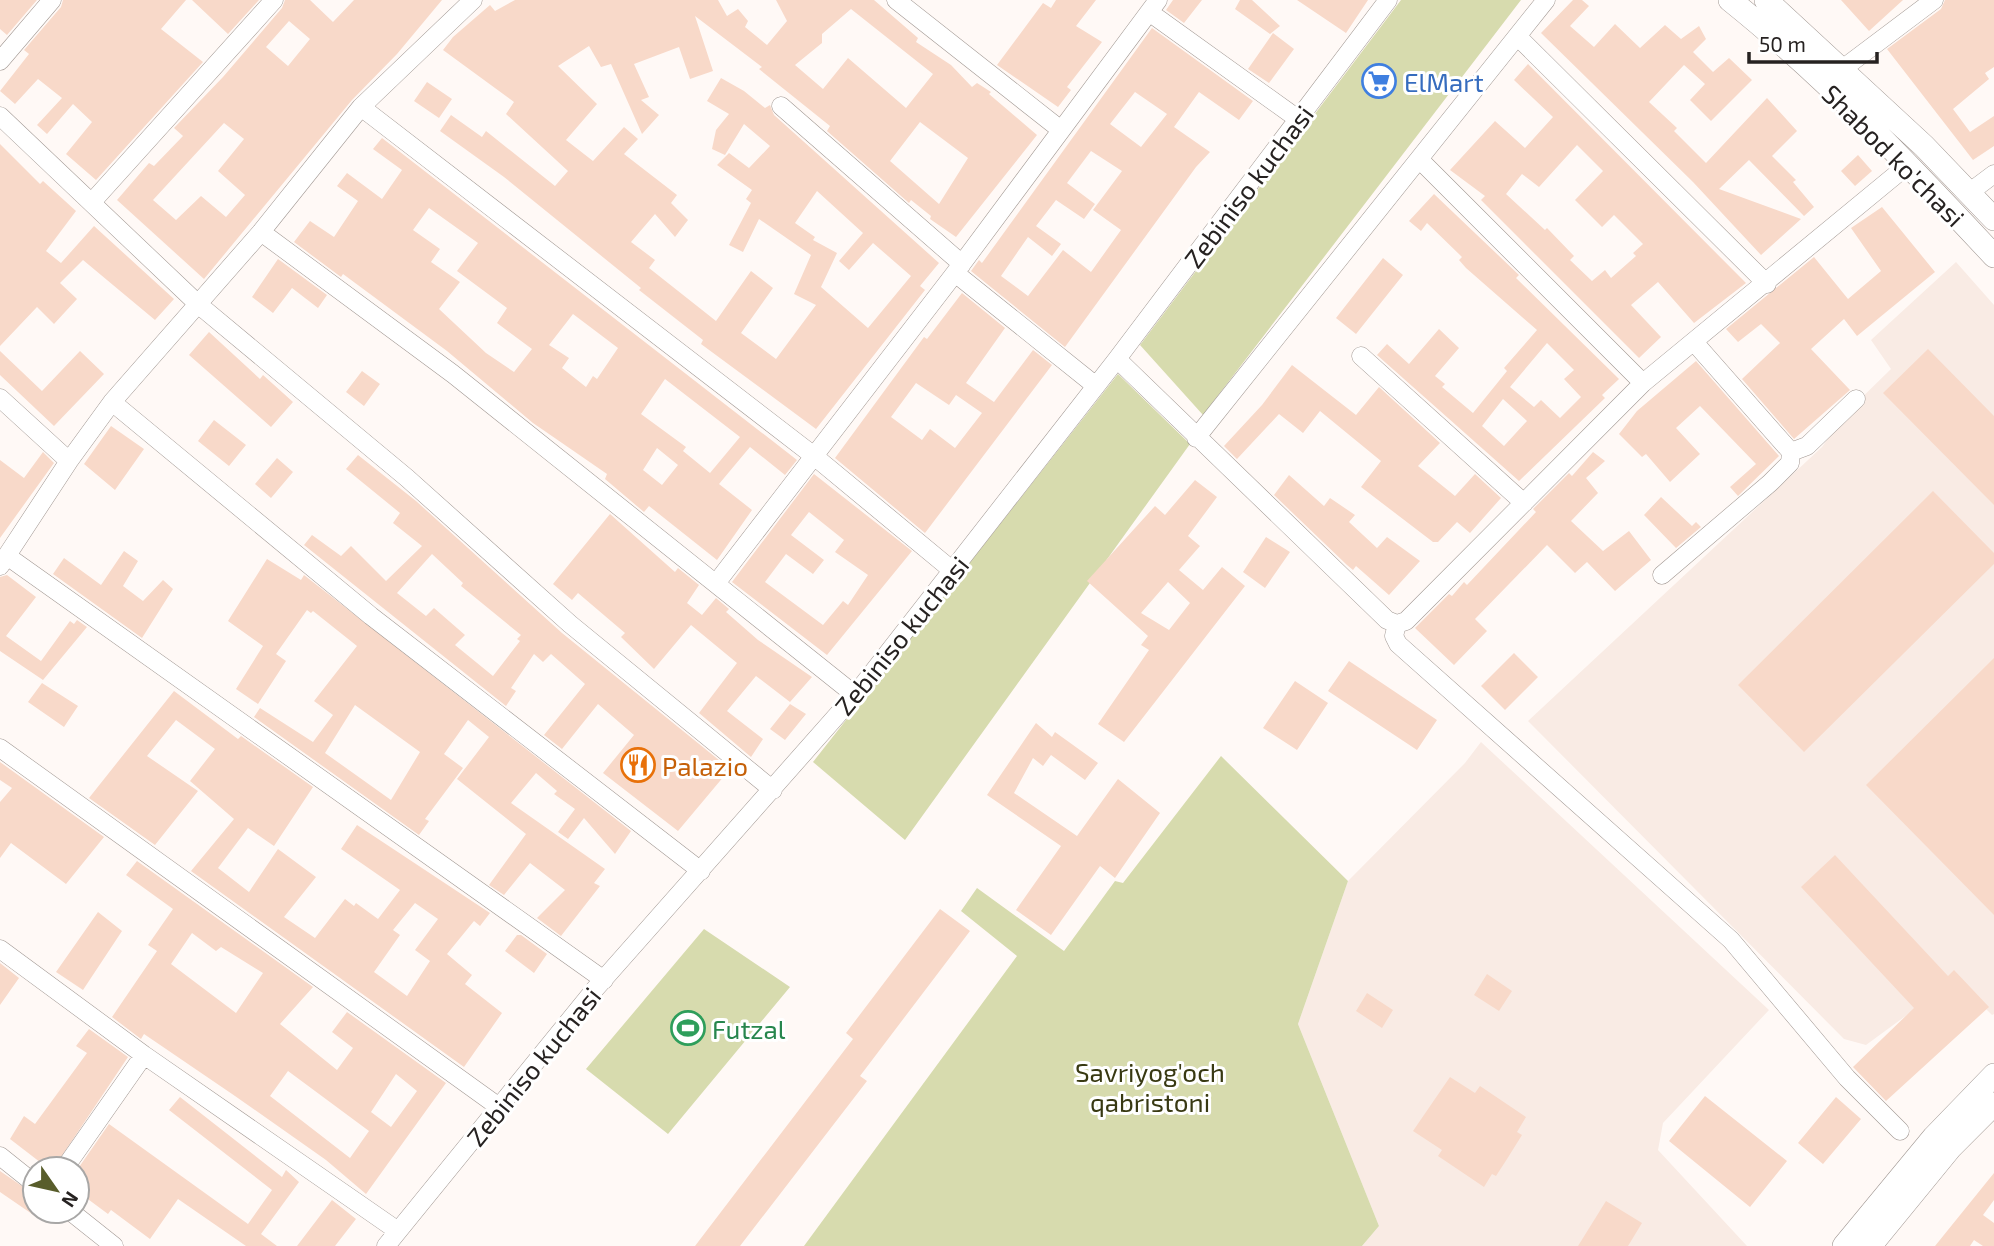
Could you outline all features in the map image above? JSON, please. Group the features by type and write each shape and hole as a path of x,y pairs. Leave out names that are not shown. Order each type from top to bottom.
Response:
{"main road":[{"name":"Shabod ko'chasi","path":"1730,0 1759,23 1909,164 1994,256"},
{"name":"Shabod ko'chasi","path":"1766,0 1924,146 1994,219"},
{"path":"1844,1246 1934,1137 1994,1075"},
{"path":"1870,1246 1951,1147 1994,1104"}],"street":[{"path":"0,61 51,0"},
{"path":"92,202 274,0"},
{"path":"473,0 361,107 261,232 112,402 69,461 4,561 604,980"},
{"path":"896,0 1061,130"},
{"name":"Zebiniso kuchasi","path":"386,1246 604,980 855,695 1117,359 1388,0"},
{"path":"1196,438 1546,0"},
{"path":"1841,70 1934,0"},
{"path":"717,582 958,268 1153,6 1298,119"},
{"path":"1518,37 1766,284"},
{"path":"781,106 958,268 1096,386"},
{"path":"361,107 814,456 953,571"},
{"path":"0,116 198,305 407,478 570,624 773,790"},
{"path":"1420,160 1643,383"},
{"path":"1117,359 1387,620 1397,624 1406,621 1643,383 1909,164"},
{"path":"1969,192 1994,174"},
{"path":"261,232 453,374 717,582 855,695"},
{"path":"1662,575 1790,463 1791,452 1694,342"},
{"path":"1361,356 1524,502"},
{"path":"1791,452 1807,446 1856,399"},
{"path":"1,400 69,461"},
{"path":"112,402 371,616 701,871"},
{"path":"1397,624 1394,636 1398,644 1731,940 1847,1079 1900,1131"},
{"path":"0,748 499,1107"},
{"path":"0,949 144,1055 398,1231"},
{"path":"74,1155 144,1055"},
{"path":"0,1156 21,1173"},
{"path":"88,1225 114,1246"}],"shaded area":[{"path":"1956,262 1994,305 1994,1014 1956,979 1866,1045 1844,1039 1528,721 1822,447 1847,412 1891,369 1871,340"},
{"path":"1481,742 1769,1010 1663,1123 1658,1150 1747,1246 1362,1246 1379,1226 1298,1024 1348,881 1465,763"}],"green space":[{"path":"1401,0 1521,0 1203,415 1140,345"},
{"path":"1118,374 1190,444 905,840 813,762"},
{"name":"Savriyog'och qabristoni","path":"1221,756 1348,881 1298,1024 1379,1226 1362,1246 804,1246 1017,956 961,911 977,888 1064,951 1115,881 1123,883"},
{"name":"Futzal","path":"704,929 790,987 668,1134 586,1069"}],"building":[{"path":"0,0 37,0 7,35 0,29"},
{"path":"63,0 186,0 161,29 203,62 96,180 66,154 92,122 73,104 47,134 37,125 62,98 38,79 15,104 0,91 29,54 24,50 61,7"},
{"path":"192,0 259,0 228,34"},
{"path":"285,0 310,0 333,22 354,0 442,0 397,54 352,100 204,279 117,200 149,163 154,166 183,136 174,128 223,77 282,8","holes":["289,21 310,39 288,66 266,47","224,123 244,139 218,171 245,195 226,217 201,196 176,220 153,200"]},
{"path":"515,0 718,0 727,16 738,9 748,21 745,27 767,45 787,21 776,0 874,0 918,38 916,42 951,65 972,87 977,83 991,92 989,94 1037,135 956,237 930,219 931,216 911,200 909,203 827,131 830,126 759,69 762,67 695,16 713,71 690,79 679,47 634,64 649,97 641,100 659,115 642,134 611,64 601,67 589,46 558,66 597,104 566,140 593,161 624,127 638,139 624,154 677,195 671,203 688,220 675,237 655,214 631,242 655,260 649,268 716,321 751,271 773,288 741,333 776,359 816,305 794,294 811,255 759,219 743,252 729,245 751,203 746,199 752,190 717,165 729,153 749,168 770,146 744,124 725,155 712,149 716,130 729,114 707,101 721,78 744,91 765,108 770,105 774,115 939,263 920,286 925,290 816,429 701,344 703,340 639,290 641,288 504,177 440,131 451,115 482,137 486,131 555,186 568,171 506,114 514,102 443,50 453,37 490,5 495,11","holes":["851,9 933,74 906,108 848,58 823,89 795,65 822,43 822,34","920,122 968,158 939,204 890,161","817,191 863,233 839,261 849,270 873,243 911,276 868,328 821,287 837,253 813,240 815,237 795,223"]},
{"path":"1056,0 1096,0 1076,26 1102,42 1067,87 1071,90 1058,107 997,65 1043,3 1051,8"},
{"path":"1173,0 1202,0 1184,23 1166,10"},
{"path":"1240,0 1252,0 1280,26 1270,34 1235,9"},
{"path":"1297,0 1368,0 1346,33"},
{"path":"1573,0 1582,0 1589,6 1570,26 1594,47 1615,24 1640,48 1665,25 1681,39 1699,26 1706,39 1693,52 1713,72 1729,58 1752,80 1711,121 1690,100 1705,84 1684,65 1649,102 1677,128 1674,131 1706,163 1767,98 1797,131 1772,156 1796,180 1793,182 1814,207 1804,216 1749,160 1719,189 1801,219 1761,255 1693,182 1541,33"},
{"path":"1841,0 1903,0 1869,31"},
{"path":"1945,0 1994,0 1994,67 1985,73 1989,79 1953,109 1970,132 1994,116 1994,146 1973,160 1887,49 1941,9"},
{"path":"1152,28 1253,101 1239,120 1199,92 1174,127 1210,152 1196,167 1065,347 971,271 979,260 982,263","holes":["1135,92 1167,114 1141,147 1110,124","1091,151 1122,171 1093,210 1121,230 1091,272 1063,250 1028,296 1001,276 1028,237 1052,256 1061,244 1036,226 1056,200 1084,219 1095,204 1067,183"]},
{"path":"1273,33 1294,49 1269,83 1248,69"},
{"path":"1528,64 1746,283 1694,323 1658,282 1631,305 1661,337 1639,358 1481,200 1485,196 1450,170 1495,121 1525,148 1553,117 1514,80","holes":["1577,145 1603,171 1575,200 1602,227 1614,215 1643,244 1633,253 1636,256 1611,278 1605,270 1592,281 1570,260 1574,256 1547,228 1545,230 1506,194 1522,174 1539,187"]},
{"path":"427,82 452,99 439,118 414,101"},
{"path":"382,138 797,460 785,475 750,447 719,484 752,510 717,560 649,506 644,512 605,479 607,474 533,423 447,351 343,274 341,277 294,242 310,221 334,237 358,201 337,186 347,173 382,199 402,170 373,149","holes":["429,208 478,243 457,271 507,308 497,323 532,349 514,372 486,353 439,309 460,282 431,262 440,249 413,230","573,314 618,348 597,379 593,376 586,387 562,368 569,358 549,345","665,379 740,437 710,473 683,451 686,447 641,414","657,448 678,465 662,485 643,470"]},
{"path":"0,144 40,184 43,181 76,211 46,251 61,263 94,226 174,299 155,320 83,260 60,283 77,299 54,324 37,307 0,346"},
{"path":"1858,155 1872,171 1855,186 1841,171"},
{"path":"1434,194 1519,275 1516,278 1619,379 1602,395 1605,398 1519,481 1377,355 1387,344 1409,364 1439,329 1459,348 1435,376 1445,384 1442,387 1473,413 1507,371 1504,368 1537,330 1466,268 1459,260 1462,257 1427,223 1421,231 1409,221","holes":["1547,343 1574,370 1564,379 1581,397 1560,418 1541,400 1534,407 1510,387","1503,399 1527,421 1504,446 1482,426"]},
{"path":"1882,207 1935,272 1857,336 1844,319 1811,349 1850,390 1794,439 1742,379 1780,343 1761,324 1738,342 1726,329 1814,257 1848,299 1881,271 1851,228"},
{"path":"1383,258 1403,275 1356,334 1336,318"},
{"path":"278,259 327,295 318,308 292,288 273,313 252,297"},
{"path":"962,293 1005,328 966,383 994,402 1033,350 1052,365 925,533 835,458 924,337 927,339","holes":["916,383 949,405 956,395 982,413 955,448 930,429 922,440 891,417"]},
{"path":"209,332 260,379 263,375 293,402 271,427 189,355"},
{"path":"1928,349 1994,416 1994,505 1883,393"},
{"path":"0,351 42,391 80,351 104,374 54,426 0,375"},
{"path":"1696,361 1779,456 1738,496 1730,487 1756,464 1700,406 1676,428 1700,454 1670,482 1646,454 1642,457 1619,434 1637,411"},
{"path":"1292,365 1356,415 1379,387 1440,443 1418,466 1455,496 1475,474 1501,498 1470,533 1457,522 1438,542 1433,542 1361,487 1381,461 1320,411 1303,433 1279,414 1237,459 1224,446 1262,405"},
{"path":"362,371 380,384 364,406 346,392"},
{"path":"214,420 246,445 229,466 198,441"},
{"path":"111,426 144,449 115,490 84,464"},
{"path":"43,452 54,463 0,538 0,460 24,478"},
{"path":"1593,452 1605,461 1586,478 1598,493 1571,521 1603,551 1629,531 1651,560 1615,591 1587,562 1575,573 1547,545 1475,619 1487,631 1454,665 1415,628 1449,594 1452,596 1464,582 1467,585 1536,512 1533,509 1569,473 1572,476"},
{"path":"358,455 416,501 562,633 730,769 678,831 603,773 634,735 598,704 562,749 544,735 585,684 551,654 543,662 534,654 511,688 516,691 506,706 304,545 312,535 341,556 351,546 386,581 422,546 393,523 400,513 346,469","holes":["432,554 463,583 461,586 521,635 517,639 520,641 493,676 455,645 465,635 434,608 426,616 397,593"]},
{"path":"277,458 293,472 271,498 255,484"},
{"path":"814,474 912,551 827,655 732,582","holes":["809,512 844,540 835,552 868,575 848,605 843,601 823,625 765,582 786,554 813,574 824,560 791,535"]},
{"path":"1289,475 1324,506 1330,498 1355,515 1349,522 1377,548 1387,537 1420,561 1389,595 1356,566 1353,570 1347,565 1274,495"},
{"path":"1195,480 1217,497 1188,536 1200,546 1179,570 1203,590 1222,567 1245,586 1124,742 1098,724 1149,650 1141,645 1148,636 1087,581 1155,506 1165,515","holes":["1168,582 1190,603 1169,630 1141,613"]},
{"path":"1933,491 1994,553 1994,564 1804,752 1738,685"},
{"path":"1661,497 1692,526 1696,522 1701,527 1676,548 1644,515"},
{"path":"610,514 675,572 678,568 699,585 687,603 702,615 716,598 729,609 726,612 758,640 812,677 790,702 756,676 727,711 763,739 751,757 699,713 737,663 691,625 654,669 621,637 625,633 578,593 572,600 553,584"},
{"path":"1266,537 1290,552 1265,588 1243,572"},
{"path":"124,551 138,561 123,586 143,601 163,580 173,589 142,638 53,574 64,558 101,585"},
{"path":"267,559 301,580 304,575 631,831 615,854 584,818 568,839 558,832 575,809 554,794 557,791 536,773 511,803 605,869 594,883 600,886 561,936 537,918 565,890 530,863 504,895 489,885 526,834 457,779 489,737 468,720 444,754 463,768 425,819 429,821 419,835 254,717 260,708 313,742 333,715 314,701 357,646 313,611 311,613 307,610 276,654 286,661 258,704 236,689 263,646 228,621","holes":["355,705 420,752 391,800 325,753"]},
{"path":"7,575 36,597 6,636 41,661 70,621 74,624 77,620 87,627 43,680 0,651 0,577"},
{"path":"1514,653 1538,677 1505,710 1481,686"},
{"path":"1994,658 1994,915 1866,785"},
{"path":"1349,661 1437,720 1417,750 1328,691"},
{"path":"1295,681 1328,703 1297,750 1263,728"},
{"path":"42,683 78,706 64,727 28,702"},
{"path":"174,691 238,739 241,736 313,787 274,846 248,828 218,868 249,892 278,849 316,877 284,917 315,938 345,899 354,906 356,903 378,919 400,890 341,849 357,825 490,913 480,926 474,921 447,954 472,975 465,984 502,1013 464,1067 191,871 234,819 190,781 215,749 176,720 147,756 198,791 155,845 89,798","holes":["415,903 438,919 415,950 430,961 407,996 374,972 400,935 393,930"]},
{"path":"790,704 806,714 785,740 770,729"},
{"path":"1036,723 1052,737 1055,732 1098,763 1085,780 1051,755 1043,766 1033,758 1014,793 1077,836 1118,779 1160,813 1115,878 1100,866 1051,935 1016,910 1061,846 987,795"},
{"path":"0,762 104,837 66,884 11,843 0,858 0,802 12,788 0,780"},
{"path":"1835,855 1948,976 1954,970 1989,1007 1886,1101 1853,1067 1914,1008 1801,887"},
{"path":"137,861 313,987 280,1024 337,1070 353,1048 332,1032 347,1012 446,1083 366,1194 326,1160 235,1096 144,1034 141,1039 112,1017 157,951 148,945 173,909 126,875","holes":["192,933 216,951 221,947 263,973 236,1013 171,964","288,1071 369,1131 350,1158 270,1096","396,1074 417,1091 391,1127 371,1112"]},
{"path":"940,909 970,931 860,1076 867,1081 740,1246 695,1246 853,1039 846,1033"},
{"path":"98,912 122,931 83,990 56,972"},
{"path":"517,935 521,935 547,954 534,973 505,951"},
{"path":"0,963 19,978 0,1005"},
{"path":"1487,974 1512,991 1499,1011 1474,995"},
{"path":"1367,993 1393,1010 1382,1028 1356,1011"},
{"path":"89,1029 128,1057 62,1155 31,1155 10,1139 24,1116 35,1124 87,1053 76,1046"},
{"path":"1450,1077 1475,1093 1480,1086 1526,1117 1517,1132 1522,1135 1496,1176 1492,1174 1484,1187 1438,1156 1442,1150 1413,1131"},
{"path":"1705,1096 1787,1161 1750,1207 1669,1141"},
{"path":"180,1097 282,1177 286,1170 299,1182 261,1234 277,1246 246,1246 178,1199 150,1239 111,1210 108,1214 91,1201 91,1155 87,1155 109,1124 248,1224 272,1190 169,1110"},
{"path":"1836,1097 1861,1119 1823,1164 1798,1143"},
{"path":"0,1171 21,1185 21,1206 0,1192"},
{"path":"1994,1173 1994,1200 1983,1215 1994,1223 1994,1246 1983,1246 1974,1240 1970,1246 1935,1246"},
{"path":"332,1200 356,1219 335,1246 297,1246"},
{"path":"1606,1201 1642,1223 1628,1246 1578,1246"}],"place":[{"name":"ElMart","path":"1379,81"},
{"name":"Palazio","path":"638,765"},
{"name":"Futzal","path":"688,1028"}]}
